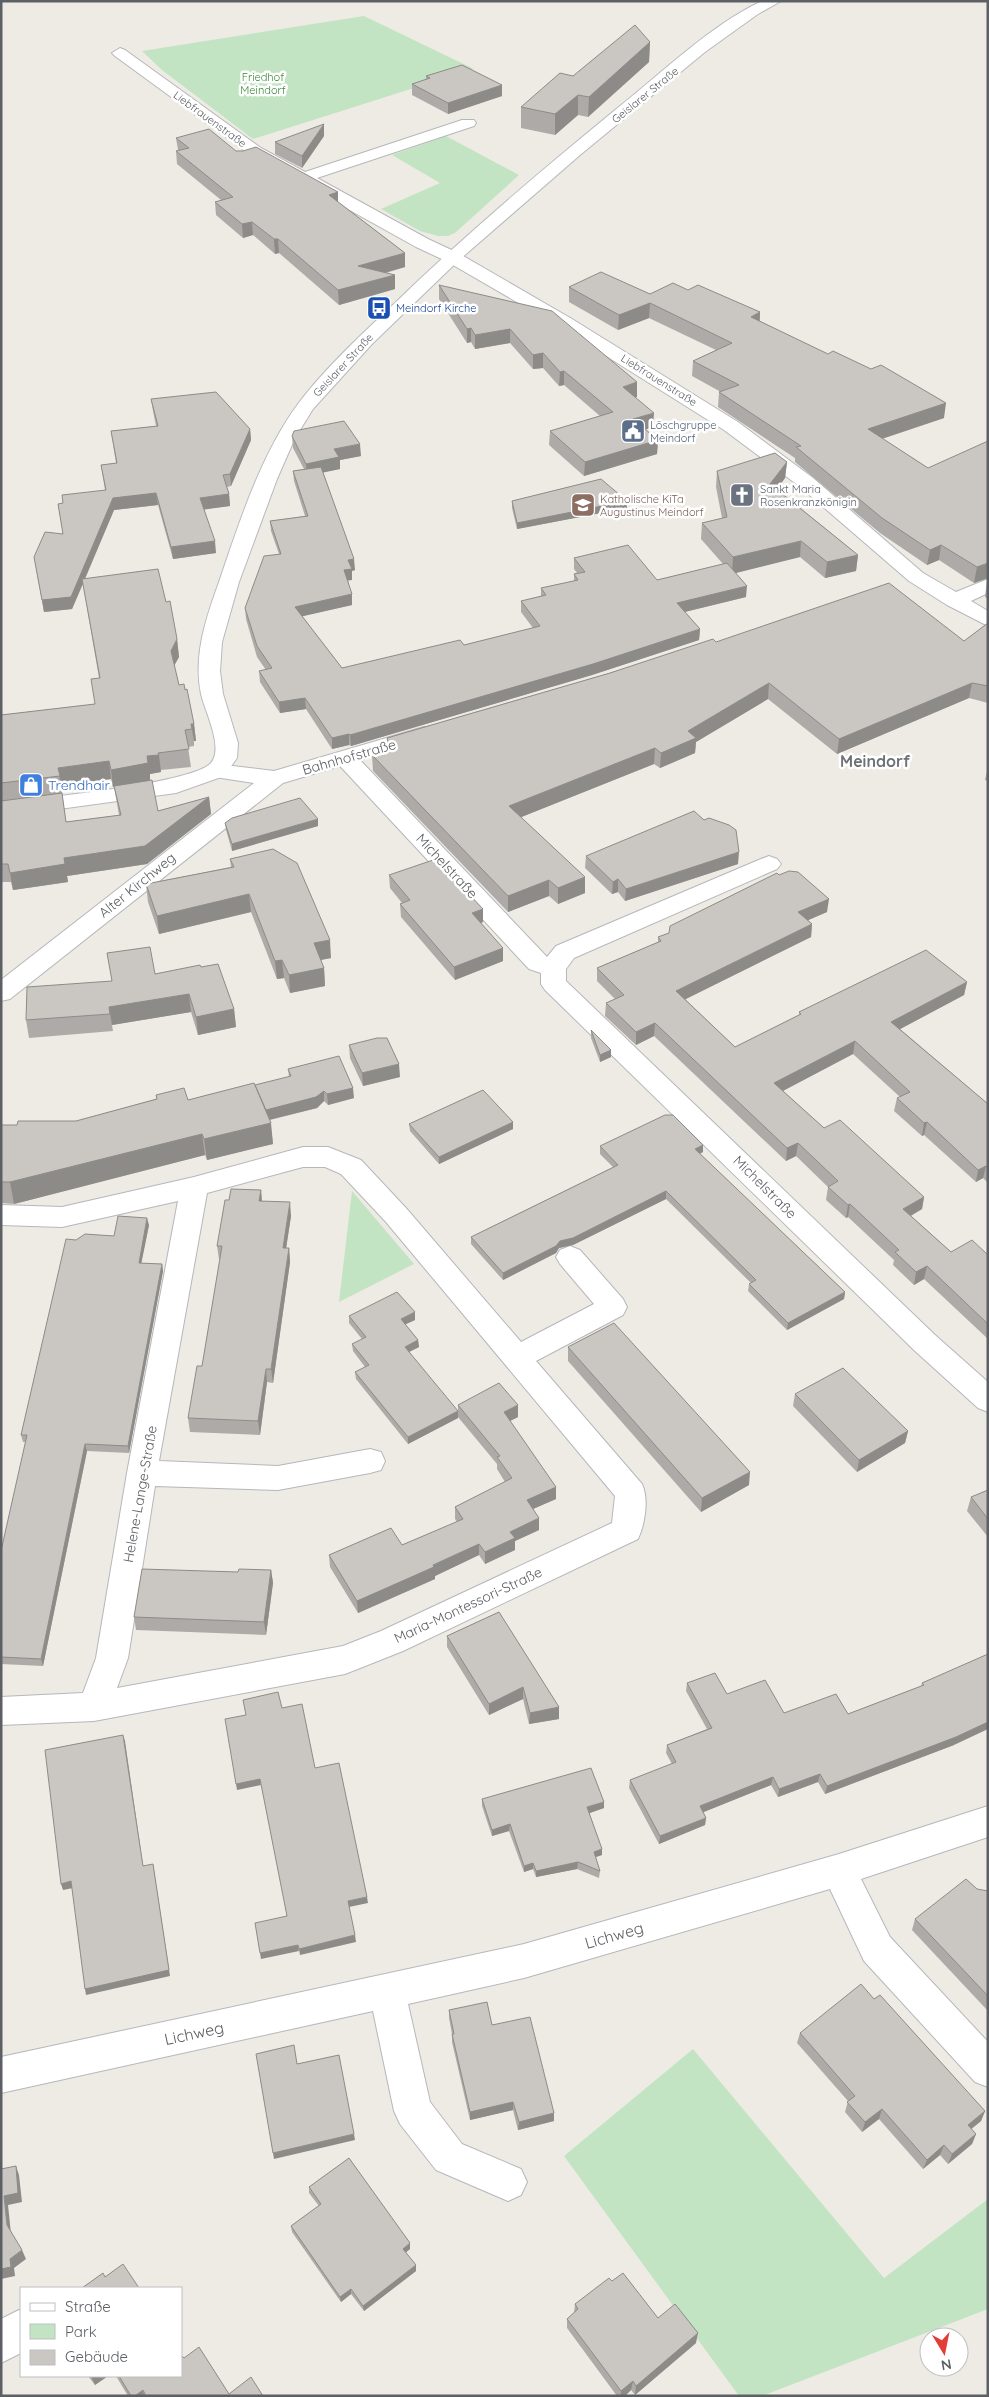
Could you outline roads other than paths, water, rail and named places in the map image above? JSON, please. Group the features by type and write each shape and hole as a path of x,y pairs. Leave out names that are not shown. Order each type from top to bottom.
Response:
{"street":[{"name":"Geislarer Straße","path":"216,771 226,758 227,743 212,694 209,671 211,642 257,504 285,438 306,406 327,381 452,257 700,50 753,11 774,1"},
{"name":"Liebfrauenstraße","path":"120,53 255,151 422,243 452,257 566,323 731,426 806,482 916,577 988,620"},
{"path":"305,178 468,123"},
{"path":"890,585 916,577"},
{"path":"954,601 988,585"},
{"name":"Bahnhofstraße","path":"1,810 176,786 216,771 275,778 447,728"},
{"name":"Michelstraße","path":"345,758 538,963 553,968 554,984 925,1343 988,1400"},
{"name":"Alter Kirchweg","path":"1,993 275,778"},
{"path":"553,968 565,952 769,864"},
{"name":"Maria-Montessori-Straße","path":"94,1707 345,1660 392,1641 627,1530 631,1493 396,1215 351,1167 328,1157 303,1157 194,1186"},
{"path":"1,1215 62,1217 194,1186"},
{"name":"Helene-Lange-Straße","path":"94,1707 112,1658 142,1473 194,1186"},
{"path":"518,1358 613,1307 570,1257"},
{"path":"142,1473 278,1478 370,1461"},
{"path":"1,1711 94,1707"},
{"name":"Lichweg","path":"1,2075 524,1961 839,1870 988,1820"},
{"path":"839,1870 877,1949 988,2069"},
{"path":"387,1992 413,2111 449,2156 508,2182"}],"place":[{"name":"Meindorf Kirche","path":"379,308"},
{"name":"Löschgruppe Meindorf","path":"633,431"},
{"name":"Sankt Maria Rosenkranzkönigin","path":"742,495"},
{"name":"Katholische KiTa Augustinus Meindorf","path":"583,505"},
{"name":"Trendhair","path":"31,785"}],"district":[{"name":"Meindorf","path":"875,761"}],"park label":[{"name":"Friedhof Meindorf","path":"263,83"}]}
